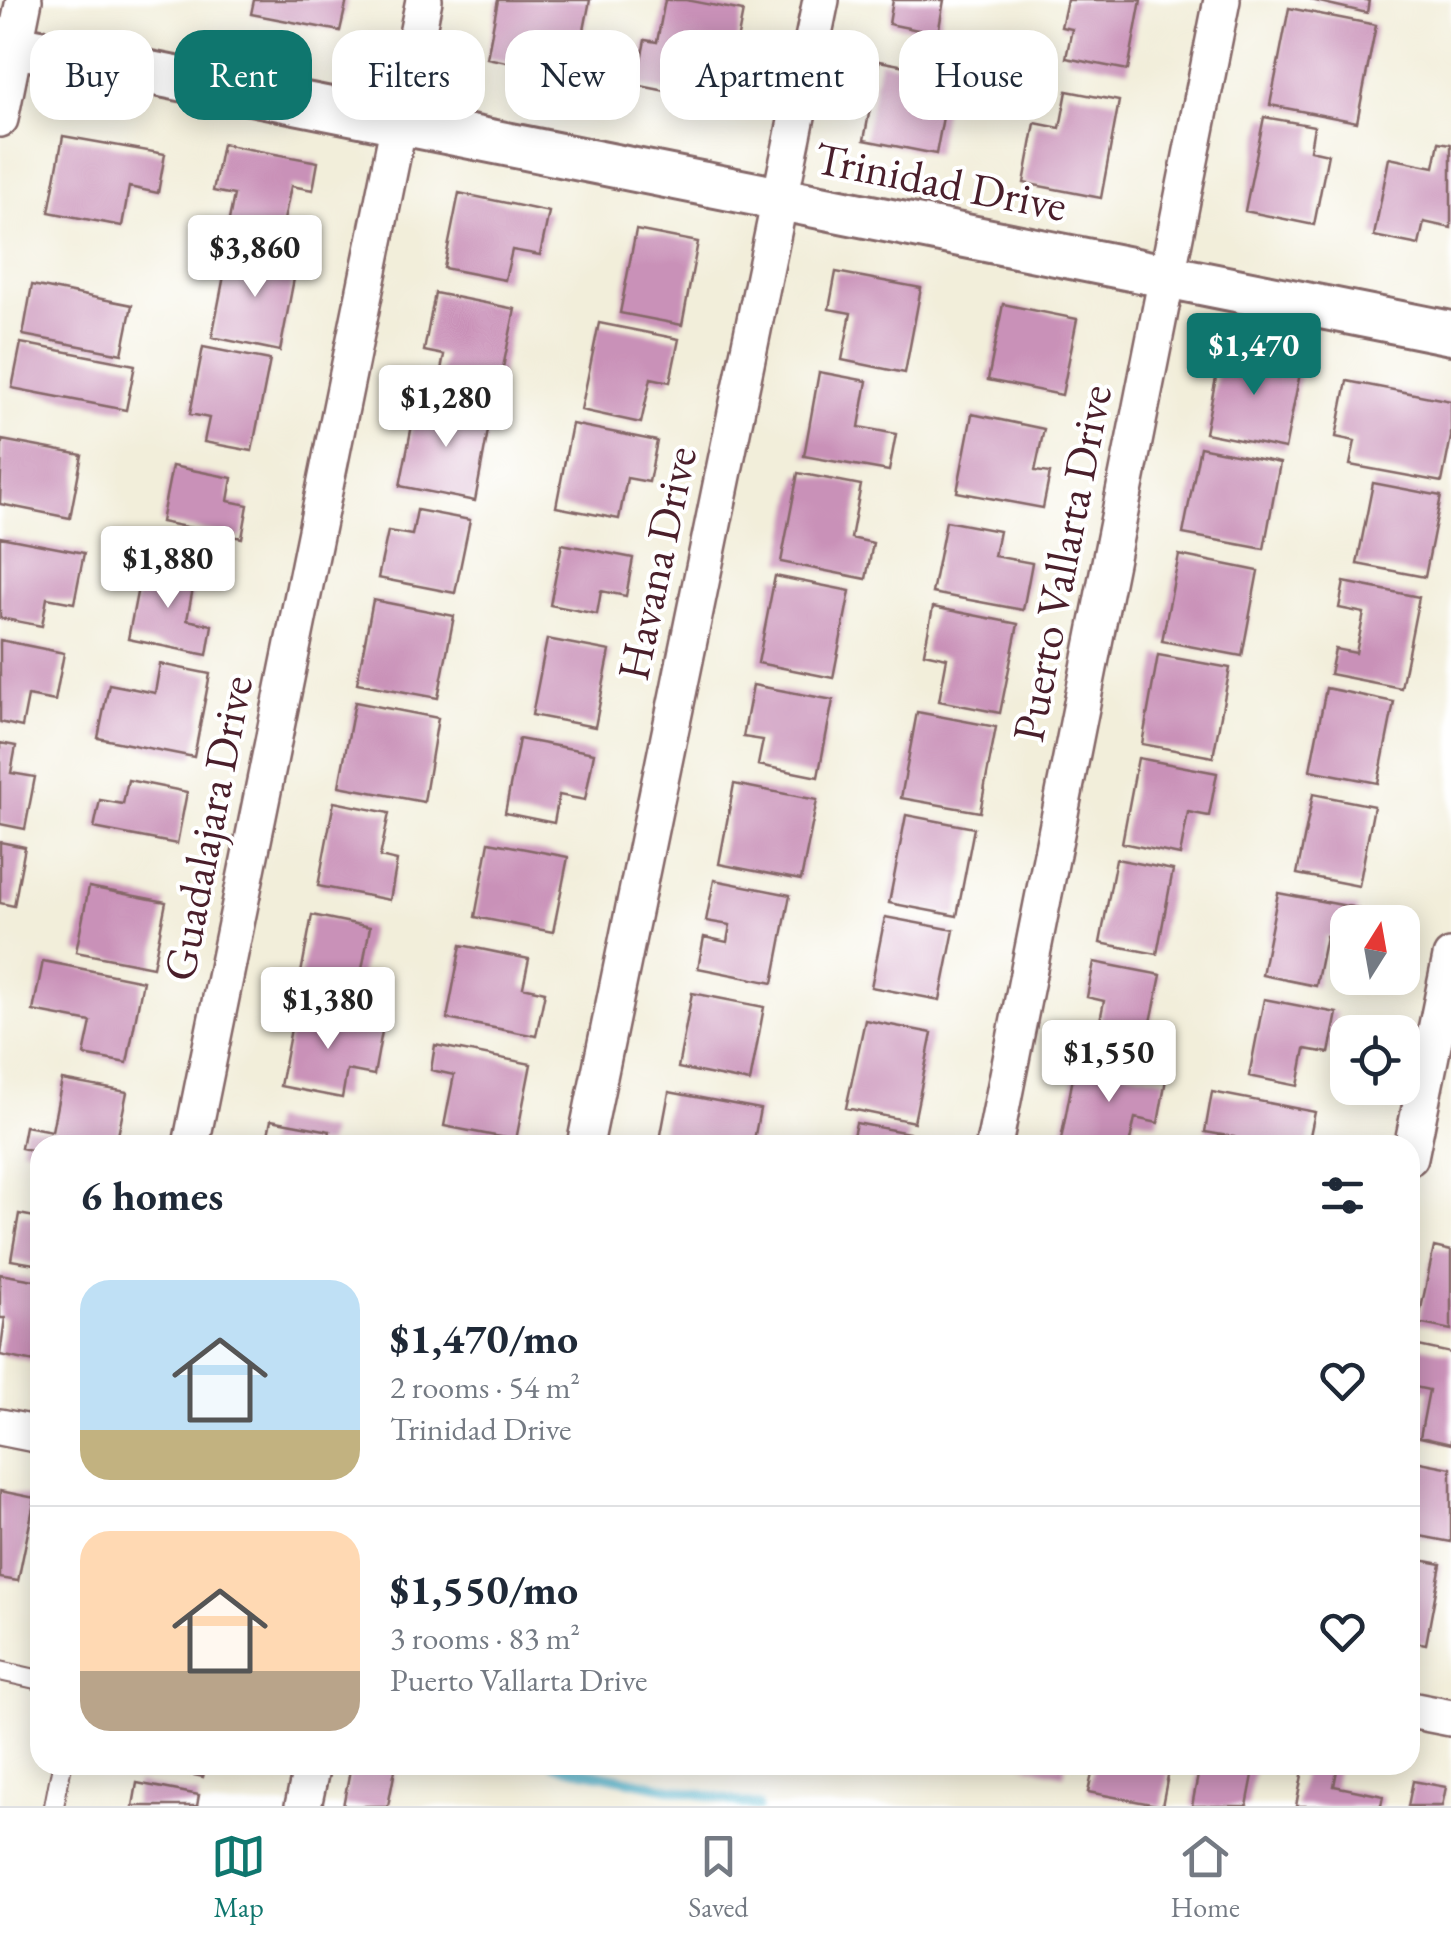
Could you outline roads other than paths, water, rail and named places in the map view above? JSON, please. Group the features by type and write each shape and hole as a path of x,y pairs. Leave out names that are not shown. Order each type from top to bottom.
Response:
{"street":[{"path":"0,119 7,45 24,0"},
{"name":"Guadalajara Drive","path":"194,1135 424,0"},
{"name":"Havana Drive","path":"587,1135 821,0"},
{"name":"Puerto Vallarta Drive","path":"996,1135 1222,0"},
{"name":"Trinidad Drive","path":"7,45 1451,334"},
{"path":"1414,1135 1451,956"},
{"path":"0,1427 30,1433"},
{"path":"1420,1712 1451,1718"},
{"path":"304,1806 310,1775"}],"lane":[{"path":"0,1671 30,1678"},
{"path":"54,1806 60,1775"}],"waterway":[{"path":"605,1775 758,1806"}]}
